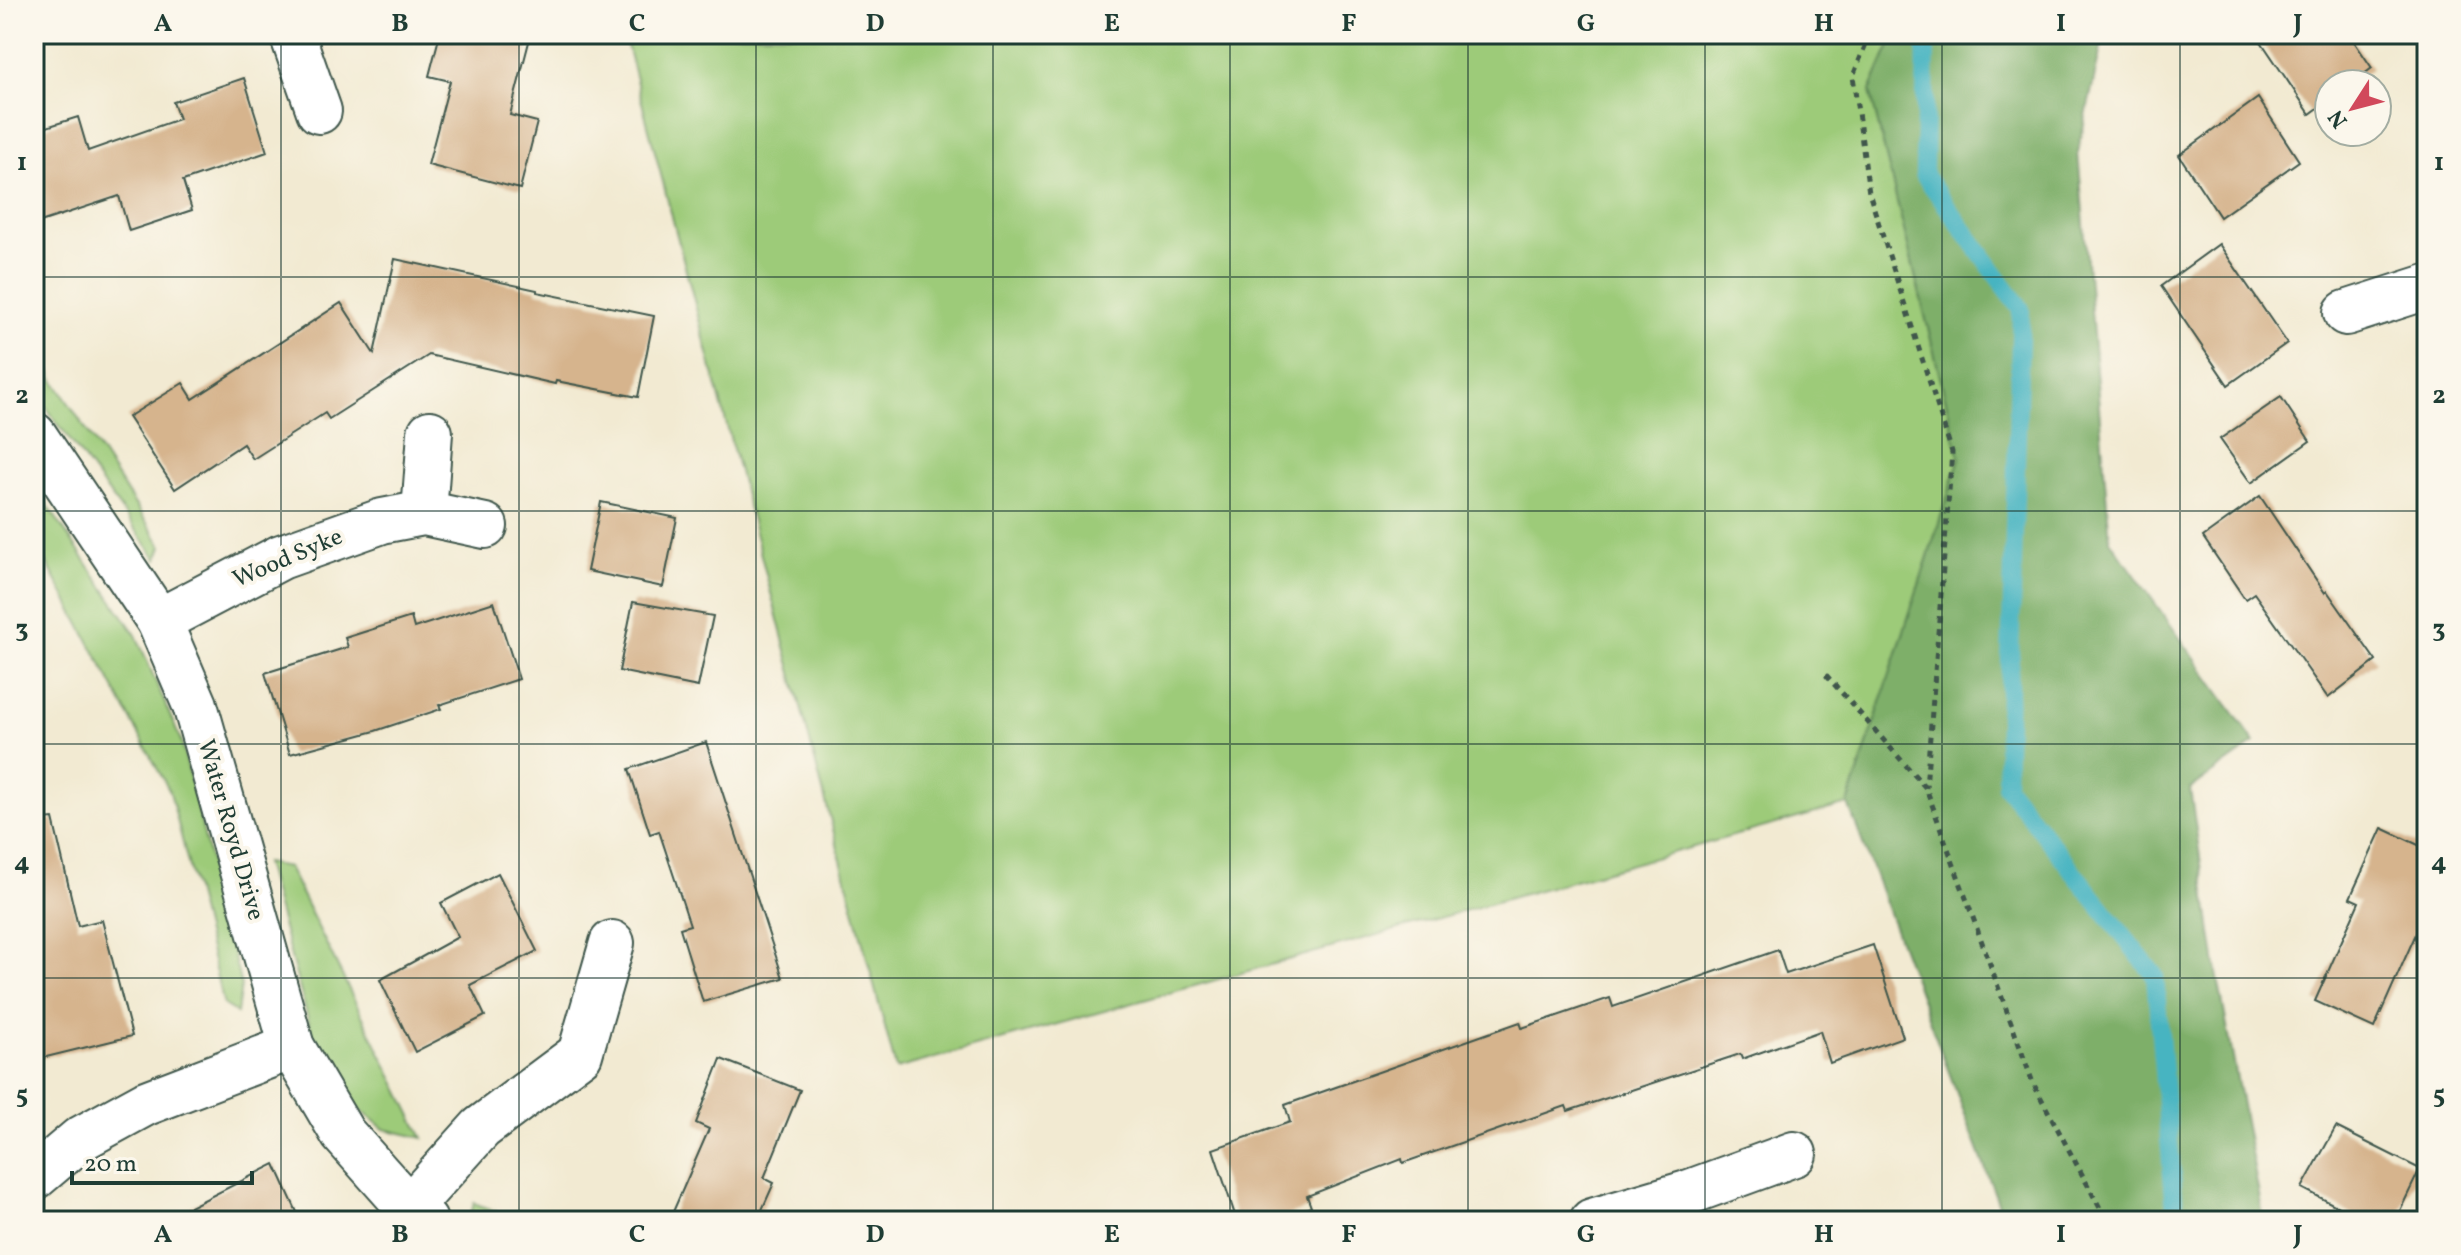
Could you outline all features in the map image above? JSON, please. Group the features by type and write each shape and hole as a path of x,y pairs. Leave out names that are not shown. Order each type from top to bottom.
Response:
{"street":[{"path":"292,34 319,111"},
{"path":"2346,313 2427,287"},
{"path":"424,513 430,433"},
{"name":"Water Royd Drive","path":"34,435 159,621 195,705 292,1047 343,1134 417,1215"},
{"name":"Wood Syke","path":"159,621 281,557 382,521 424,513 485,526"},
{"path":"417,1215 481,1128 580,1054 612,943"},
{"path":"34,1178 80,1139 146,1103 292,1047"},
{"path":"1592,1221 1691,1207 1794,1154"}],"path":[{"path":"1870,34 1853,76 1869,193 1952,452 1926,788"},
{"path":"1826,675 1926,788 2033,1083 2107,1221"}],"green space":[{"path":"624,34 1895,34 1870,91 1960,458 1848,804 896,1069"},
{"path":"1895,34 2104,34 2078,152 2110,540 2255,743 2190,789 2217,973 2264,1221 2005,1221 1848,804 1960,458 1870,91"},
{"path":"34,334 53,379 162,546 157,559 35,392"},
{"path":"34,497 43,499 136,635 181,741 241,986 237,1013 224,1005 170,792 34,539"},
{"path":"265,863 288,867 423,1138 384,1129 356,1106 312,1033"},
{"path":"474,1203 520,1221 473,1221 470,1217"}],"building":[{"path":"440,34 531,34 510,115 537,122 520,189 428,165 450,81 429,76"},
{"path":"2256,34 2349,34 2372,68 2313,68 2313,112 2310,114"},
{"path":"244,78 267,152 183,181 192,210 129,231 119,196 34,224 34,131 78,117 88,151 179,119 173,102"},
{"path":"2258,98 2299,161 2220,217 2179,155"},
{"path":"2219,244 2287,343 2228,385 2161,286"},
{"path":"395,259 654,316 638,397 556,381 555,384 429,355 329,419 325,413 253,459 243,444 175,489 128,417 183,383 193,399 341,303 374,354"},
{"path":"2281,397 2310,441 2251,483 2220,439"},
{"path":"2260,496 2325,593 2327,591 2376,661 2328,698 2254,593 2245,599 2203,537"},
{"path":"601,502 677,518 663,587 587,571"},
{"path":"494,602 519,679 439,705 441,709 375,731 290,754 265,673 348,647 345,638 411,617 414,628"},
{"path":"633,602 713,616 698,687 619,671"},
{"path":"706,742 783,978 703,1002 680,928 690,925 659,831 650,834 629,769"},
{"path":"53,819 78,926 102,920 132,1036 34,1060 34,821"},
{"path":"2382,828 2427,849 2427,909 2374,1028 2315,1001 2359,902 2350,898"},
{"path":"498,873 537,951 470,985 485,1016 415,1052 380,980 458,937 441,903"},
{"path":"1873,945 1903,1037 1830,1063 1820,1031 1742,1059 1740,1054 1568,1111 1566,1106 1403,1163 1402,1159 1307,1196 1311,1207 1271,1221 1237,1221 1213,1149 1290,1122 1285,1105 1520,1022 1522,1028 1610,998 1613,1007 1778,950 1786,974"},
{"path":"721,1059 800,1090 764,1178 774,1183 757,1221 669,1221 709,1129 696,1123"},
{"path":"2336,1127 2420,1169 2395,1221 2365,1221 2302,1188"},
{"path":"275,1164 301,1221 162,1221"}],"waterway":[{"path":"1926,34 1924,175 2021,309 2006,786 2155,976 2176,1221"}]}
